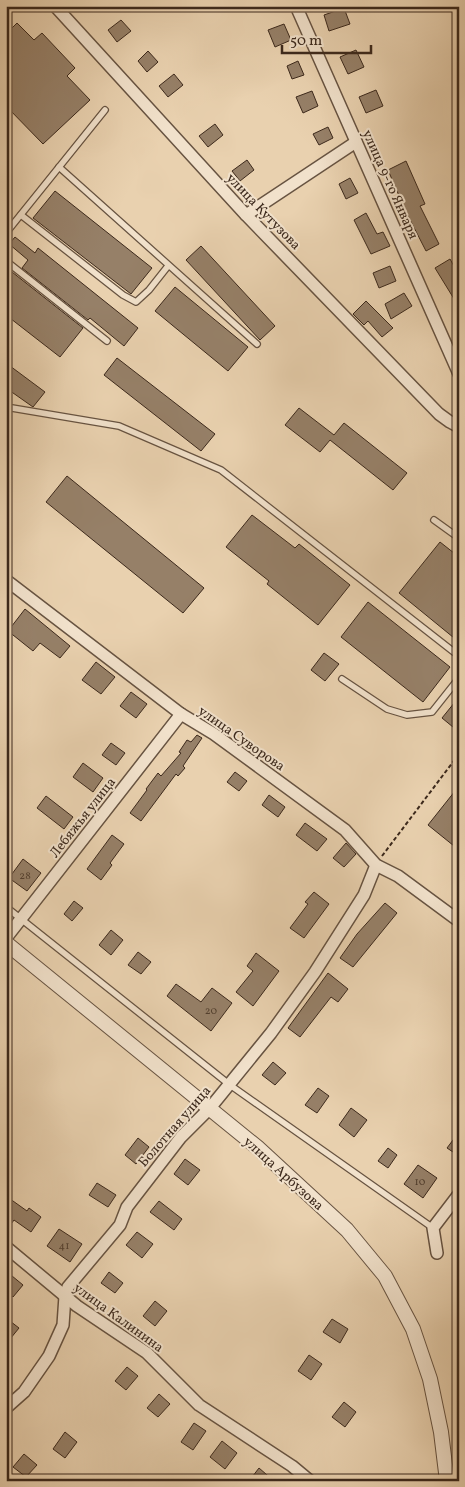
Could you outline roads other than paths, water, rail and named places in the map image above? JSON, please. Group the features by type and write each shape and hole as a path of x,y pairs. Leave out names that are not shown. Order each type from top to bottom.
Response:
{"street":[{"name":"улица Кутузова","path":"56,6 246,215 439,414 459,427"},
{"name":"улица 9-го Января","path":"296,6 459,374"},
{"path":"246,215 356,142"},
{"name":"улица Суворова","path":"6,580 181,714 214,734 345,830 376,865 398,876 459,921"},
{"name":"Лебяжья улица","path":"6,938 181,714"},
{"name":"Болотная улица","path":"6,1408 24,1392 49,1356 63,1324 65,1296 68,1287 120,1225 127,1207 181,1137 230,1085 271,1033 315,972 364,895 376,865"},
{"name":"улица Арбузова","path":"6,943 210,1108 296,1183 347,1230 385,1276 414,1329 430,1379 441,1432 447,1481"},
{"path":"437,1254 433,1228 459,1194"},
{"name":"улица Калинина","path":"6,1247 78,1306 147,1353 199,1405 292,1466 310,1481"}],"lane":[{"path":"6,233 105,110"},
{"path":"59,168 257,344"},
{"path":"21,215 123,295 136,302 149,290 168,266"},
{"path":"6,261 106,341"},
{"path":"6,407 120,426 221,470 459,656"},
{"path":"434,520 459,538"},
{"path":"342,679 387,709 407,715 432,712 459,678"},
{"path":"6,907 230,1085 433,1228"}]}
